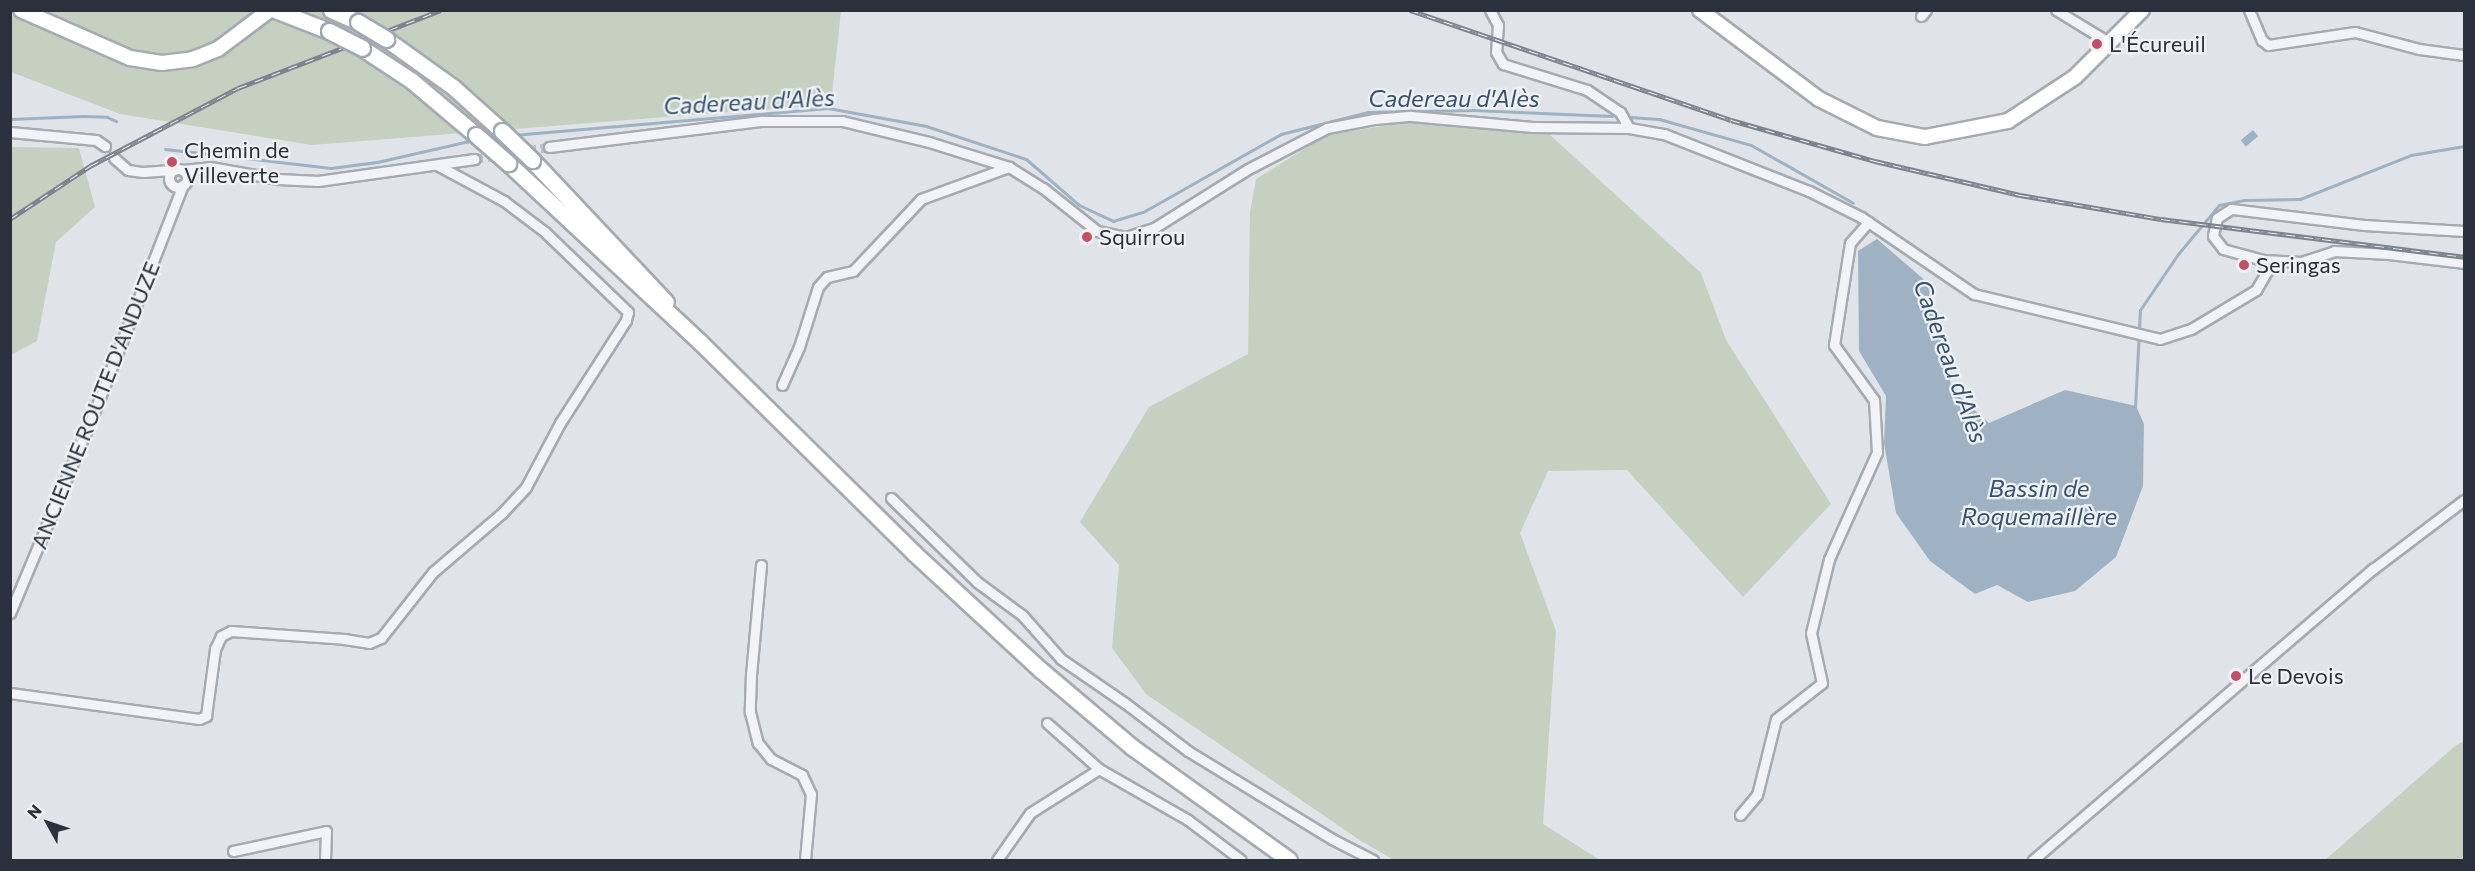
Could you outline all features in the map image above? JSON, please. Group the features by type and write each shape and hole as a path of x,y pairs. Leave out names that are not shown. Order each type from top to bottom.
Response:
{"main road":[{"path":"21,10 130,58 162,63 193,59 218,49 270,10"},
{"path":"332,10 386,39 453,87 502,131 651,283 701,343"},
{"path":"1700,10 1819,99 1877,128 1925,137 2008,121 2075,77 2142,10"},
{"path":"276,11 329,31 362,48 412,81 508,163 701,343 907,546 1041,670 1140,754 1284,857 1294,861"}],"street":[{"path":"1490,10 1498,25 1496,52 1503,64 1587,90 1620,112 1629,128"},
{"path":"2056,10 2075,14 2110,43"},
{"path":"2249,10 2262,40 2268,45 2355,32 2419,49 2464,55"},
{"path":"549,147 762,121 842,120 929,142 1009,167 1043,188 1097,231 1126,237 1154,228 1248,169 1327,128 1374,119 1411,116 1533,127 1629,128 1664,134 1809,192 1868,222 1974,294 2160,339 2191,329 2256,290 2267,271 2263,260"},
{"path":"10,132 96,140 105,146"},
{"path":"114,158 128,170 151,172 179,179 195,170 210,167 278,179 318,181 474,159"},
{"path":"10,693 199,719 206,716 215,649 221,636 231,631 344,639 369,643 381,638 433,572 502,513 526,488 560,423 626,320 627,309 545,232 504,201 437,165"},
{"path":"782,385 799,347 818,287 827,278 853,271 921,199 1009,167"},
{"name":"ANCIENNE ROUTE D'ANDUZE","path":"10,613 99,400 177,196 179,179"},
{"path":"2464,231 2364,225 2231,209 2217,218 2213,236 2223,249 2263,260 2301,262 2334,251 2389,254 2464,263"},
{"path":"1740,815 1757,795 1776,719 1822,683 1811,633 1829,559 1877,452 1874,400 1834,345 1850,243 1868,222"},
{"path":"891,498 977,582 1022,615 1061,659 1125,703 1188,751 1332,839 1373,861"},
{"path":"2033,861 2373,569 2464,500"},
{"path":"761,565 751,674 750,712 758,743 771,759 802,775 811,794 805,861"},
{"path":"1047,723 1099,769 1188,820 1241,861"},
{"path":"997,861 1030,813 1099,769"},
{"path":"233,851 326,831 325,861"}],"green space":[{"path":"16,10 841,11 831,104 312,145 120,114 11,72 10,21"},
{"path":"1414,121 1548,133 1701,273 1726,340 1831,504 1743,597 1627,470 1548,471 1520,533 1556,631 1543,824 1600,860 1394,860 1361,841 1146,694 1112,648 1119,565 1080,522 1149,407 1248,354 1250,212 1256,179 1327,135"},
{"path":"11,147 79,148 95,207 56,242 37,341 11,355"},
{"path":"2464,741 2464,860 2325,860 2455,746"}],"water":[{"path":"2253,130 2258,136 2246,146 2241,140"},
{"name":"Bassin de Roquemaillère","path":"1877,239 1928,283 1952,390 1989,423 2065,390 2136,406 2144,424 2143,486 2116,557 2075,591 2028,602 1997,585 1975,594 1930,561 1896,513 1884,443 1886,396 1859,351 1858,251"}],"waterway":[{"name":"Cadereau d'Alès","path":"513,135 828,108 926,126 1026,159 1079,205 1113,221 1143,212 1281,134 1368,112 1473,110 1612,116"},
{"name":"Cadereau d'Alès","path":"10,119 84,116 107,117 116,121"},
{"name":"Cadereau d'Alès","path":"1629,117 1659,119 1751,145 1853,203"},
{"name":"Cadereau d'Alès","path":"165,149 331,168 377,162 474,140"},
{"name":"Cadereau d'Alès","path":"2135,408 2140,310 2178,254 2219,205 2245,200 2300,199 2411,155 2464,146"}],"tunnel":[{"path":"474,159 549,147"}],"railway":[{"path":"10,219 90,166 238,88 441,10"},
{"path":"1410,10 1731,120 1875,161 2020,195 2161,219 2464,257"}],"place":[{"name":"L'Écureuil","path":"2097,44"},
{"name":"Chemin de Villeverte","path":"172,162"},
{"name":"Squirrou","path":"1087,237"},
{"name":"Seringas","path":"2244,265"},
{"name":"Le Devois","path":"2236,676"}]}
